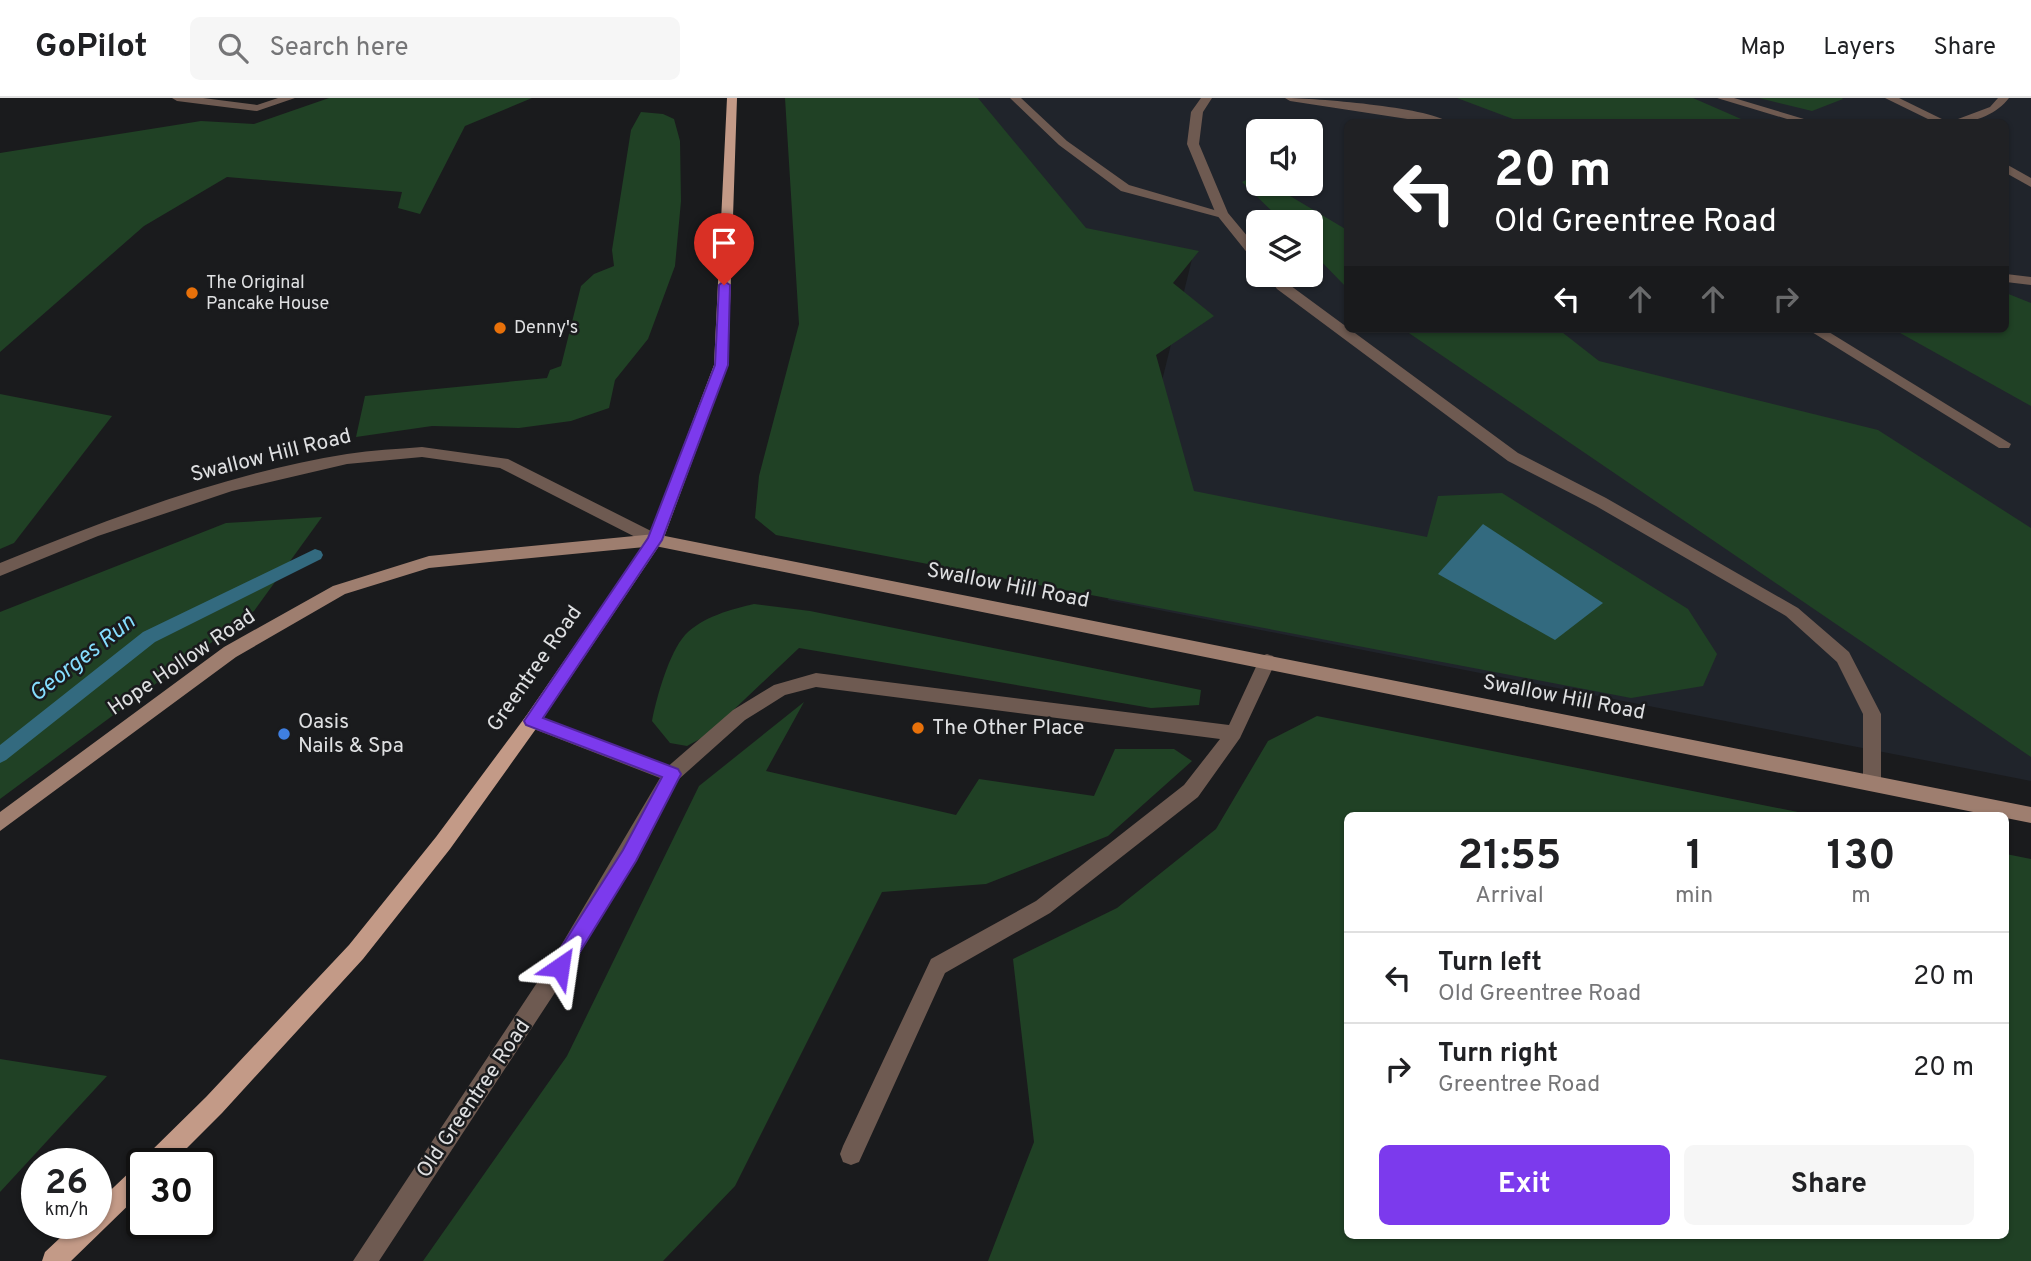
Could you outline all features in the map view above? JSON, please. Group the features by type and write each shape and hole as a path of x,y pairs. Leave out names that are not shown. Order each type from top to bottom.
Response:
{"main road":[{"name":"Greentree Road","path":"170,1148 214,1105 356,952 443,843 532,721 655,540 721,365 732,98"},
{"path":"112,1205 126,1191"},
{"path":"54,1261 77,1239"}],"street":[{"path":"177,98 257,108 289,98"},
{"path":"1015,98 1063,143 1125,188 1222,214"},
{"path":"1207,98 1197,112 1193,144 1222,214 1246,243"},
{"path":"1290,98 1427,119"},
{"path":"1722,98 1791,119"},
{"path":"1889,98 1935,119"},
{"path":"1965,119 1994,109 2004,98"},
{"path":"2009,170 2031,183"},
{"path":"2009,278 2031,281"},
{"path":"1283,287 1344,332"},
{"path":"1345,333 1513,457 1601,502 1792,612 1843,657 1872,714 1872,783"},
{"path":"1821,333 2004,444"},
{"name":"Swallow Hill Road","path":"0,570 92,532 229,486 347,458 422,452 503,463 655,540 2031,815"},
{"name":"Hope Hollow Road","path":"0,823 230,652 339,590 429,562 655,540"},
{"path":"851,1154 938,966 1043,907 1191,791 1234,733 1267,661"},
{"path":"532,721 672,774 739,715 780,690 817,680 1234,733"},
{"name":"Old Greentree Road","path":"365,1261 504,1056 629,855 672,774"}],"shaded area":[{"path":"935,98 2031,98 2031,781 1108,600 1192,259 1041,243"}],"green space":[{"path":"329,98 532,98 465,126 420,214 398,208 402,192 227,177 144,226 0,352 0,153 201,121 254,124"},
{"path":"785,98 978,98 1086,228 1199,251 1173,283 1214,316 1156,355 1194,491 1427,537 1438,496 1502,493 1688,609 1717,654 1703,686 1631,698 776,535 755,518 759,476 799,324"},
{"path":"1457,98 1693,98 1741,119 1513,119"},
{"path":"1759,98 1842,98 1843,99 1812,111"},
{"path":"641,112 663,114 674,119 680,141 681,201 675,266 648,339 615,380 609,408 571,421 519,428 432,426 356,437 365,396 547,378 550,370 561,366 581,286 594,274 614,266 612,250 631,130"},
{"path":"1256,196 1290,196 1314,210 1271,210"},
{"path":"1323,216 1344,228 1344,285 1323,263"},
{"path":"2009,294 2031,303 2031,406 1900,333 2009,333"},
{"path":"1409,333 1563,333 1599,361 1878,430 2031,528 2031,757"},
{"path":"0,394 112,416 14,543 0,549"},
{"path":"322,517 254,611 0,799 0,612 226,523"},
{"path":"754,604 810,611 1201,690 1199,705 1151,708 799,648 707,735 687,746 670,743 652,721 664,675 679,643 692,629 709,619"},
{"path":"804,702 766,771 956,815 979,779 1094,796 1115,749 1174,749 1192,761 1108,836 986,884 882,892 735,1186 663,1261 423,1261 567,1056 699,786"},
{"path":"1317,716 1798,812 1344,812 1344,1239 2009,1239 2009,855 2031,859 2031,1261 988,1261 1034,1142 1013,959 1117,908 1216,829 1268,741"},
{"path":"0,1059 107,1076 41,1148 21,1148 21,1169 0,1192"}],"water":[{"path":"1483,524 1603,603 1555,640 1438,574"}],"waterway":[{"name":"Georges Run","path":"0,755 149,637 315,555"}],"place":[{"name":"The Original Pancake House","path":"192,293"},
{"name":"Denny's","path":"500,328"},
{"name":"The Other Place","path":"918,728"},
{"name":"Oasis Nails & Spa","path":"284,734"}],"route":[{"path":"560,967 629,855 672,774 532,721 655,540 721,365 724,285"}]}
